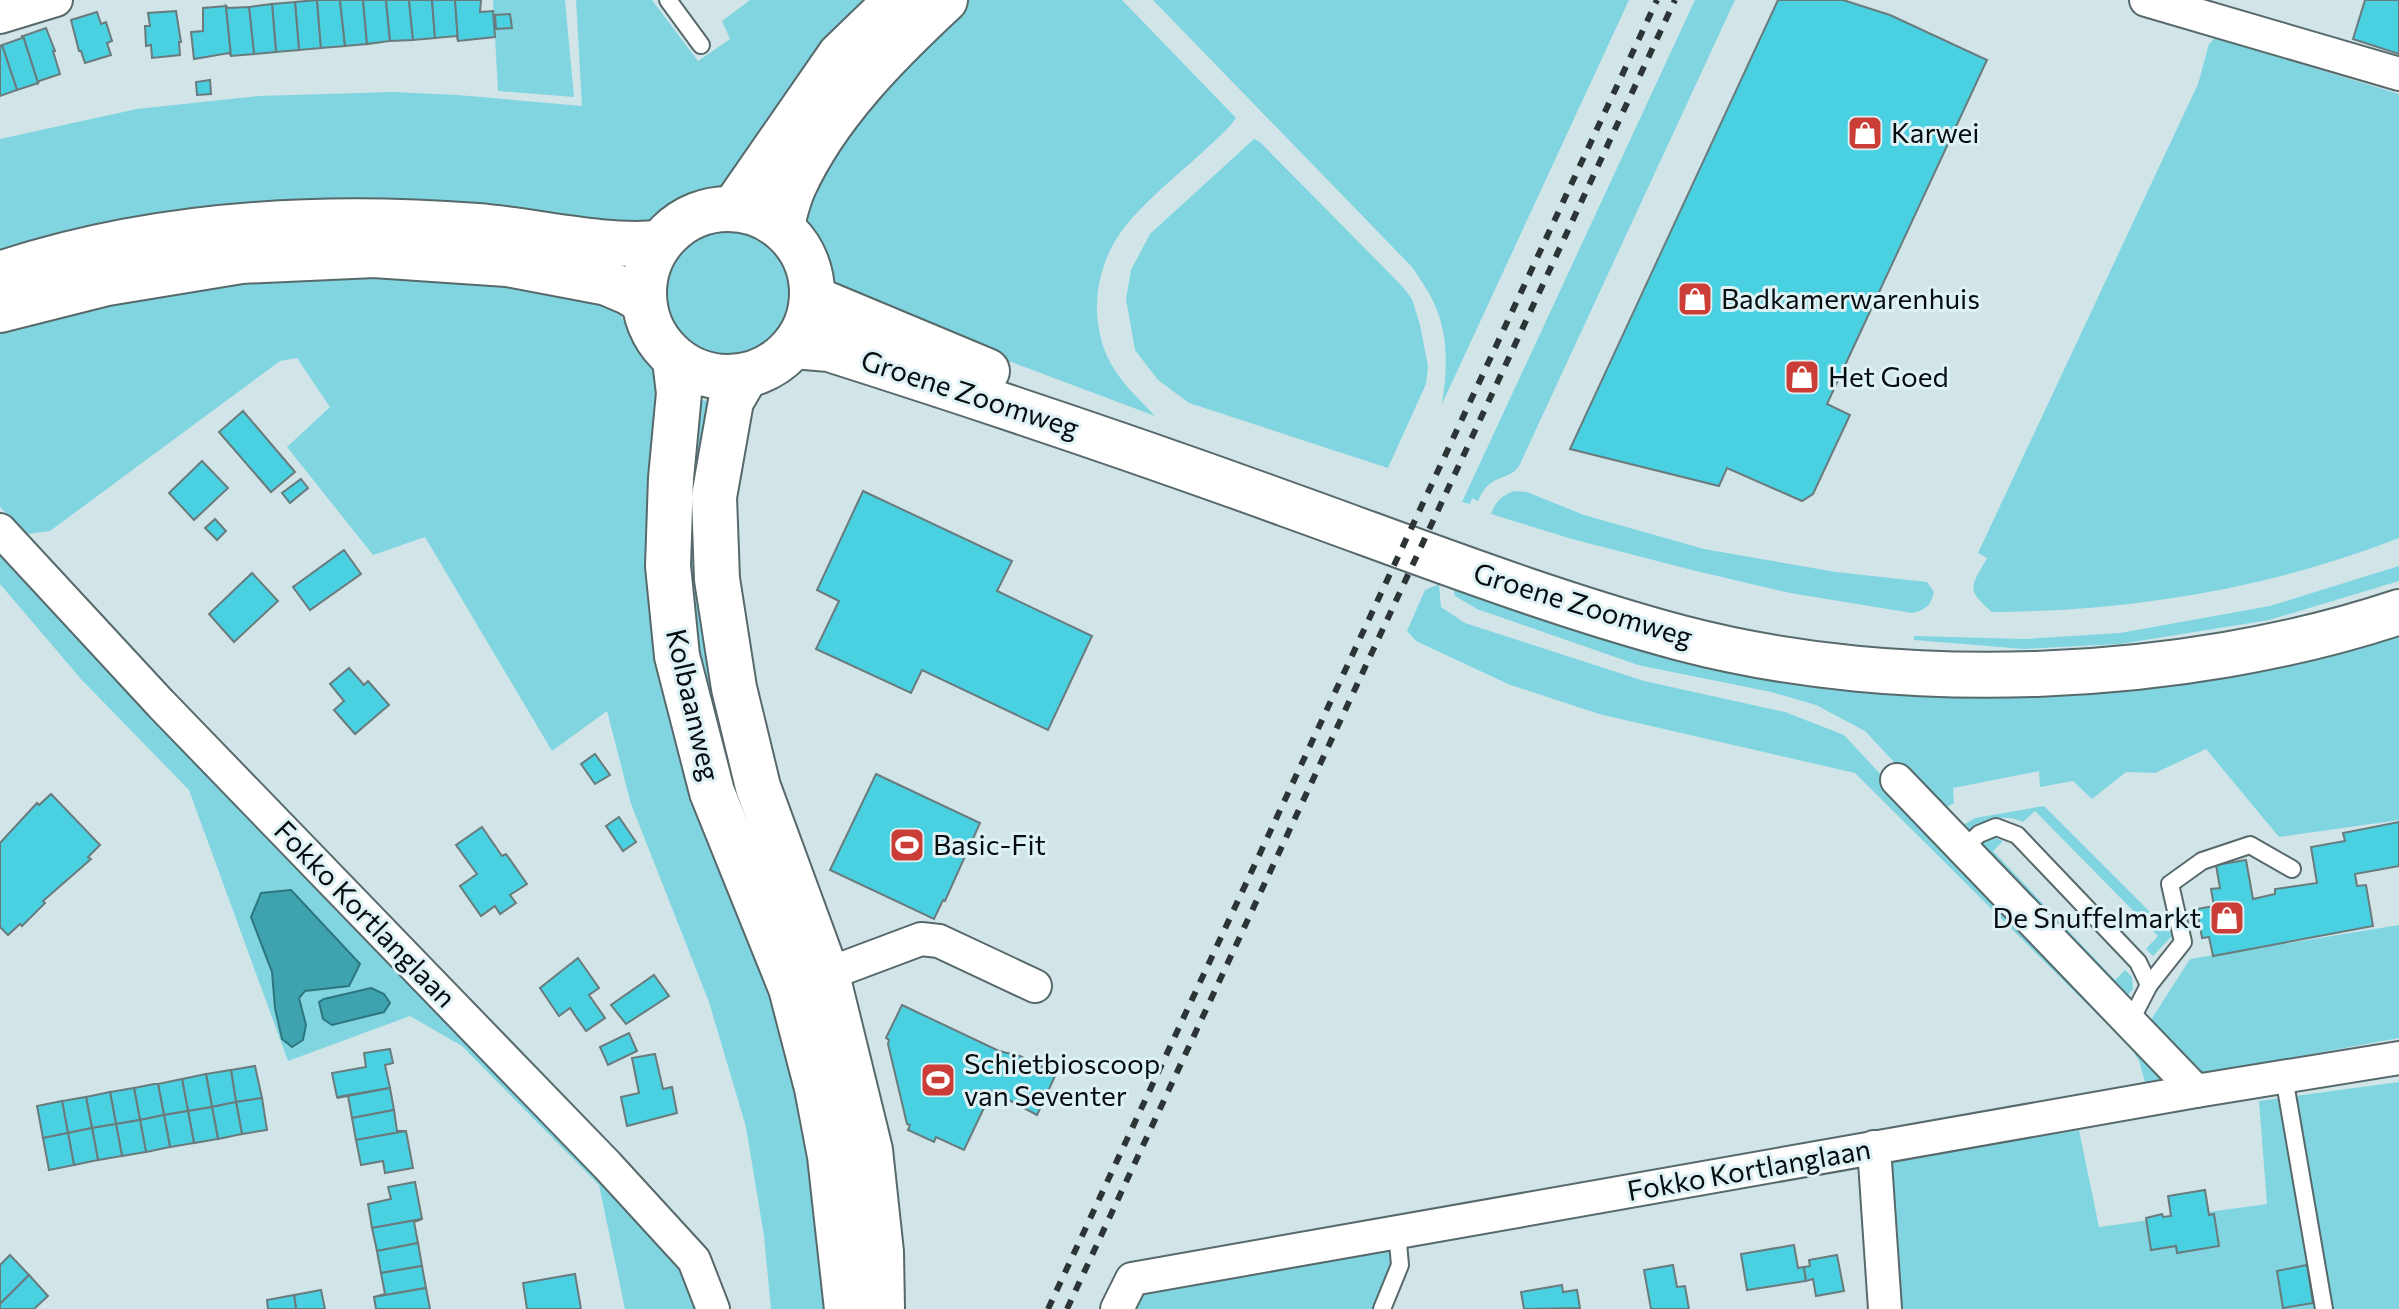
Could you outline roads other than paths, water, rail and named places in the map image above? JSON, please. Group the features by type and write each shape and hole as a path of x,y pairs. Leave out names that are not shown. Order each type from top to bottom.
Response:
{"main road":[{"path":"734,208 840,55 897,0"},
{"path":"781,227 792,189 809,156 842,110 873,72 945,0"},
{"path":"734,208 759,214 781,227 798,245 809,267 812,298 809,320 794,346 772,366 745,377 721,378 697,372 675,360 659,344 648,324 643,301 645,271 659,243 679,223 705,211 734,208"},
{"path":"0,274 44,259 167,234 268,223 349,221 478,226 624,246 659,243"},
{"path":"0,310 107,283 241,261 374,255 507,264 607,283 643,301"},
{"name":"Groene Zoomweg","path":"812,298 946,355 1108,418 1474,552 1672,615 1820,646 1958,658 2092,654 2237,633 2399,588"},
{"name":"Groene Zoomweg","path":"794,346 829,349 1071,427 1599,614 1684,639 1756,654 1817,664 1898,671 2073,672 2258,650 2399,612"},
{"name":"Kolbaanweg","path":"675,360 679,393 671,478 668,566 677,656 712,792 809,981 817,1088 830,1156 847,1309"},
{"name":"Kolbaanweg","path":"745,377 731,401 714,497 717,579 734,688 809,981 870,1150 881,1252 882,1309"}],"street":[{"path":"0,17 56,0"},
{"path":"2146,0 2399,74"},
{"name":"Fokko Kortlanglaan","path":"0,530 161,704 544,1098 694,1260 713,1309"},
{"path":"1897,780 2196,1091"},
{"path":"809,981 921,939 939,941 1035,986"},
{"name":"Fokko Kortlanglaan","path":"1117,1309 1132,1279 1874,1147 2399,1058"},
{"path":"1874,1147 1885,1309"}],"lane":[{"path":"668,0 701,45"},
{"path":"1963,849 1979,834 1996,827 2017,835 2138,962 2149,985"},
{"path":"2130,1022 2149,985 2183,942 2170,884 2202,861 2250,845 2292,869"},
{"path":"2284,1077 2324,1309"},
{"path":"1382,1309 1400,1265 1397,1232"}],"railway":[{"path":"1048,1309 1657,0"},
{"path":"1067,1309 1675,0"}],"place":[{"name":"Karwei","path":"1865,133"},
{"name":"Badkamerwarenhuis","path":"1695,299"},
{"name":"Het Goed","path":"1802,377"},
{"name":"Basic-Fit","path":"907,845"},
{"name":"De Snuffelmarkt","path":"2227,918"},
{"name":"Schietbioscoop van Seventer","path":"938,1080"}]}
